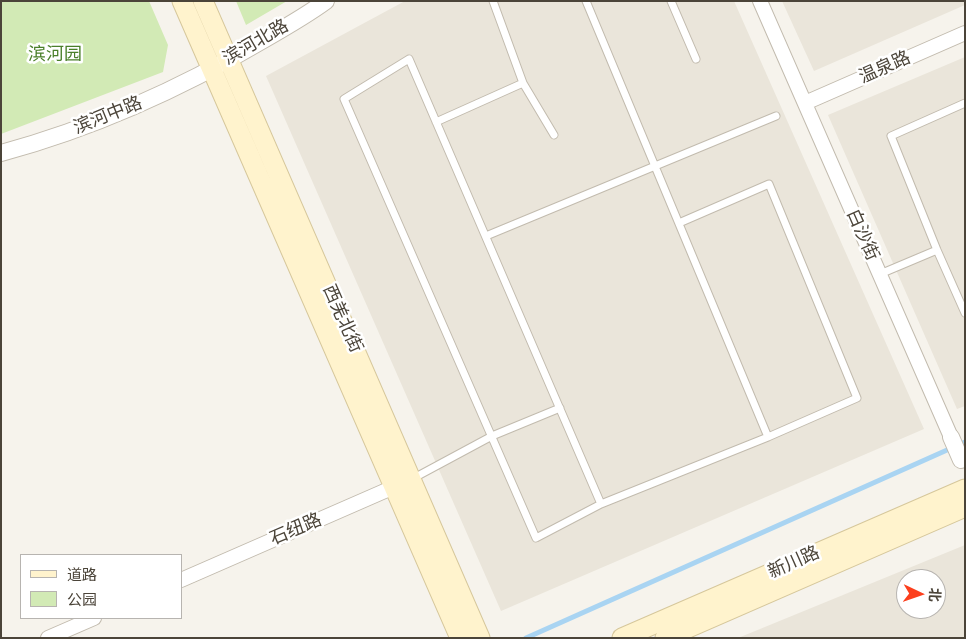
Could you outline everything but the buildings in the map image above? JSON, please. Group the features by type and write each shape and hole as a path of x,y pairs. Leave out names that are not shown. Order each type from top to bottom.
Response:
{"main road":[{"name":"西羌北街","path":"182,1 460,638"},
{"name":"西羌北街","path":"203,1 480,638"},
{"name":"新川路","path":"622,638 965,489"},
{"name":"新川路","path":"665,638 965,507"}],"street":[{"name":"滨河北路","path":"212,69 326,1"},
{"name":"白沙街","path":"760,1 963,465"},
{"name":"温泉路","path":"805,103 965,33"},
{"name":"滨河中路","path":"1,153 87,126 190,81 212,69"},
{"name":"石纽路","path":"182,580 411,480"},
{"path":"48,638 92,619"}],"lane":[{"path":"493,1 523,83 554,135"},
{"path":"586,1 768,437"},
{"path":"671,1 696,59"},
{"path":"601,504 409,59 344,99 536,538 601,504 768,437 857,398 769,184 679,223"},
{"path":"436,122 523,83"},
{"path":"965,103 891,136 937,250 965,312"},
{"path":"486,236 776,116"},
{"path":"880,274 937,250"},
{"path":"411,480 492,436 560,408"}],"shaded area":[{"path":"405,1 734,1 924,429 501,611 266,76"},
{"path":"782,1 965,1 965,5 814,71"},
{"path":"965,57 965,406 957,409 828,115"},
{"path":"965,545 965,638 738,638 896,573 896,619 946,619 946,569 906,569"}],"green space":[{"name":"滨河园","path":"1,1 149,1 168,45 163,72 1,134"},
{"path":"236,1 287,1 246,25"}],"waterway":[{"path":"526,638 965,442"}]}
